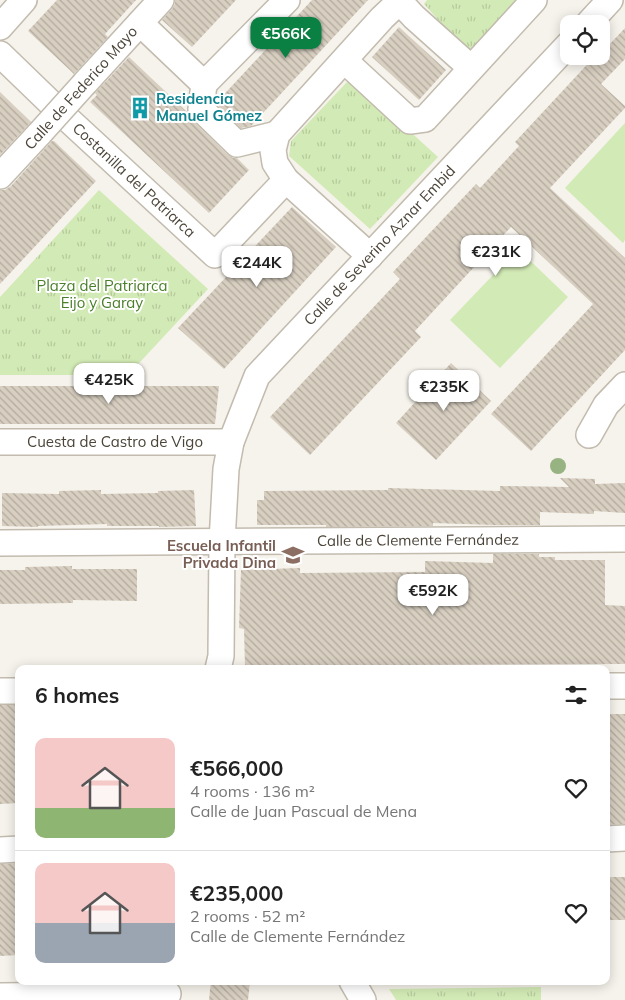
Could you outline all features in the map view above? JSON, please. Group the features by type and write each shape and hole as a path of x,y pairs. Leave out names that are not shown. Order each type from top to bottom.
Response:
{"street":[{"path":"0,27 24,0"},
{"name":"Calle de Federico Mayo","path":"0,176 162,0"},
{"path":"277,134 237,144 201,109 204,84 287,0"},
{"path":"344,61 410,121 426,119 534,0"},
{"path":"596,15 610,0"},
{"path":"370,256 286,180 276,163 273,150 277,134 399,1 410,14 471,68"},
{"path":"140,23 204,84"},
{"name":"Costanilla del Patriarca","path":"0,54 60,112 216,255 286,180"},
{"name":"Calle de Severino Aznar Embid","path":"219,665 221,656 222,542 226,469 231,442 257,376 560,54"},
{"path":"589,435 606,405 625,384"},
{"name":"Cuesta de Castro de Vigo","path":"0,442 231,442"},
{"name":"Calle de Clemente Fernández","path":"0,544 625,539"},
{"path":"610,686 625,686"},
{"path":"0,691 15,691"},
{"path":"610,839 625,838"},
{"path":"0,850 15,849"},
{"path":"354,985 363,1000"},
{"path":"0,996 168,992"}],"green space":[{"path":"427,0 519,0 469,54 424,4"},
{"path":"347,82 359,85 438,157 370,229 289,156 291,141"},
{"path":"625,123 625,240 623,243 565,188"},
{"name":"Plaza del Patriarca Eijo y Garay","path":"99,190 208,289 128,375 0,375 0,297"},
{"path":"518,249 568,297 500,368 450,320"},
{"path":"541,987 541,1000 396,1000 389,989"}],"building":[{"path":"57,0 136,0 105,34 108,37 74,74 28,31"},
{"path":"175,0 236,0 192,47 162,20 172,9"},
{"path":"312,0 368,0 251,126 241,128 216,103"},
{"path":"399,27 446,70 419,100 372,57"},
{"path":"625,28 625,59 601,84 625,108 550,188 625,258 625,350 531,451 491,414 593,304 511,227 415,331 421,337 310,455 270,417 400,279 393,272 476,184 480,188 519,146 515,142 587,65 610,65 610,44"},
{"path":"129,57 187,112 191,119 227,154 237,158 249,170 209,213 90,102 97,95 95,93"},
{"path":"0,92 31,122 0,155"},
{"path":"52,141 96,181 0,284 0,190 5,190 11,186"},
{"path":"292,207 336,247 224,369 178,328"},
{"path":"451,363 491,401 436,460 396,423"},
{"path":"0,386 219,386 215,424 0,424"},
{"path":"560,478 595,479 595,484 625,483 625,513 594,511 594,514 540,512 540,525 433,523 433,526 326,527 326,525 257,525 257,500 264,500 264,491 388,490 388,488 500,491 500,486 569,487"},
{"path":"101,490 101,494 194,490 196,526 107,526 107,524 38,527 2,526 2,493 59,494 59,491"},
{"path":"493,554 539,554 539,557 555,557 555,560 605,560 605,605 625,606 625,664 245,665 244,629 239,628 241,570 300,568 300,573 425,572 425,561 493,563"},
{"path":"72,566 72,569 137,569 137,601 73,600 73,603 0,604 0,570 25,570 25,567"},
{"path":"0,705 15,705 15,803 0,804"},
{"path":"610,714 625,714 625,824 610,825"},
{"path":"15,863 15,955 0,956 0,864"},
{"path":"610,877 625,877 625,920 610,920"},
{"path":"211,985 250,985 248,1000 209,1000"}],"place":[{"name":"Residencia Manuel Gómez","path":"140,108"},
{"name":"Escuela Infantil Privada Dina","path":"293,555"}]}
